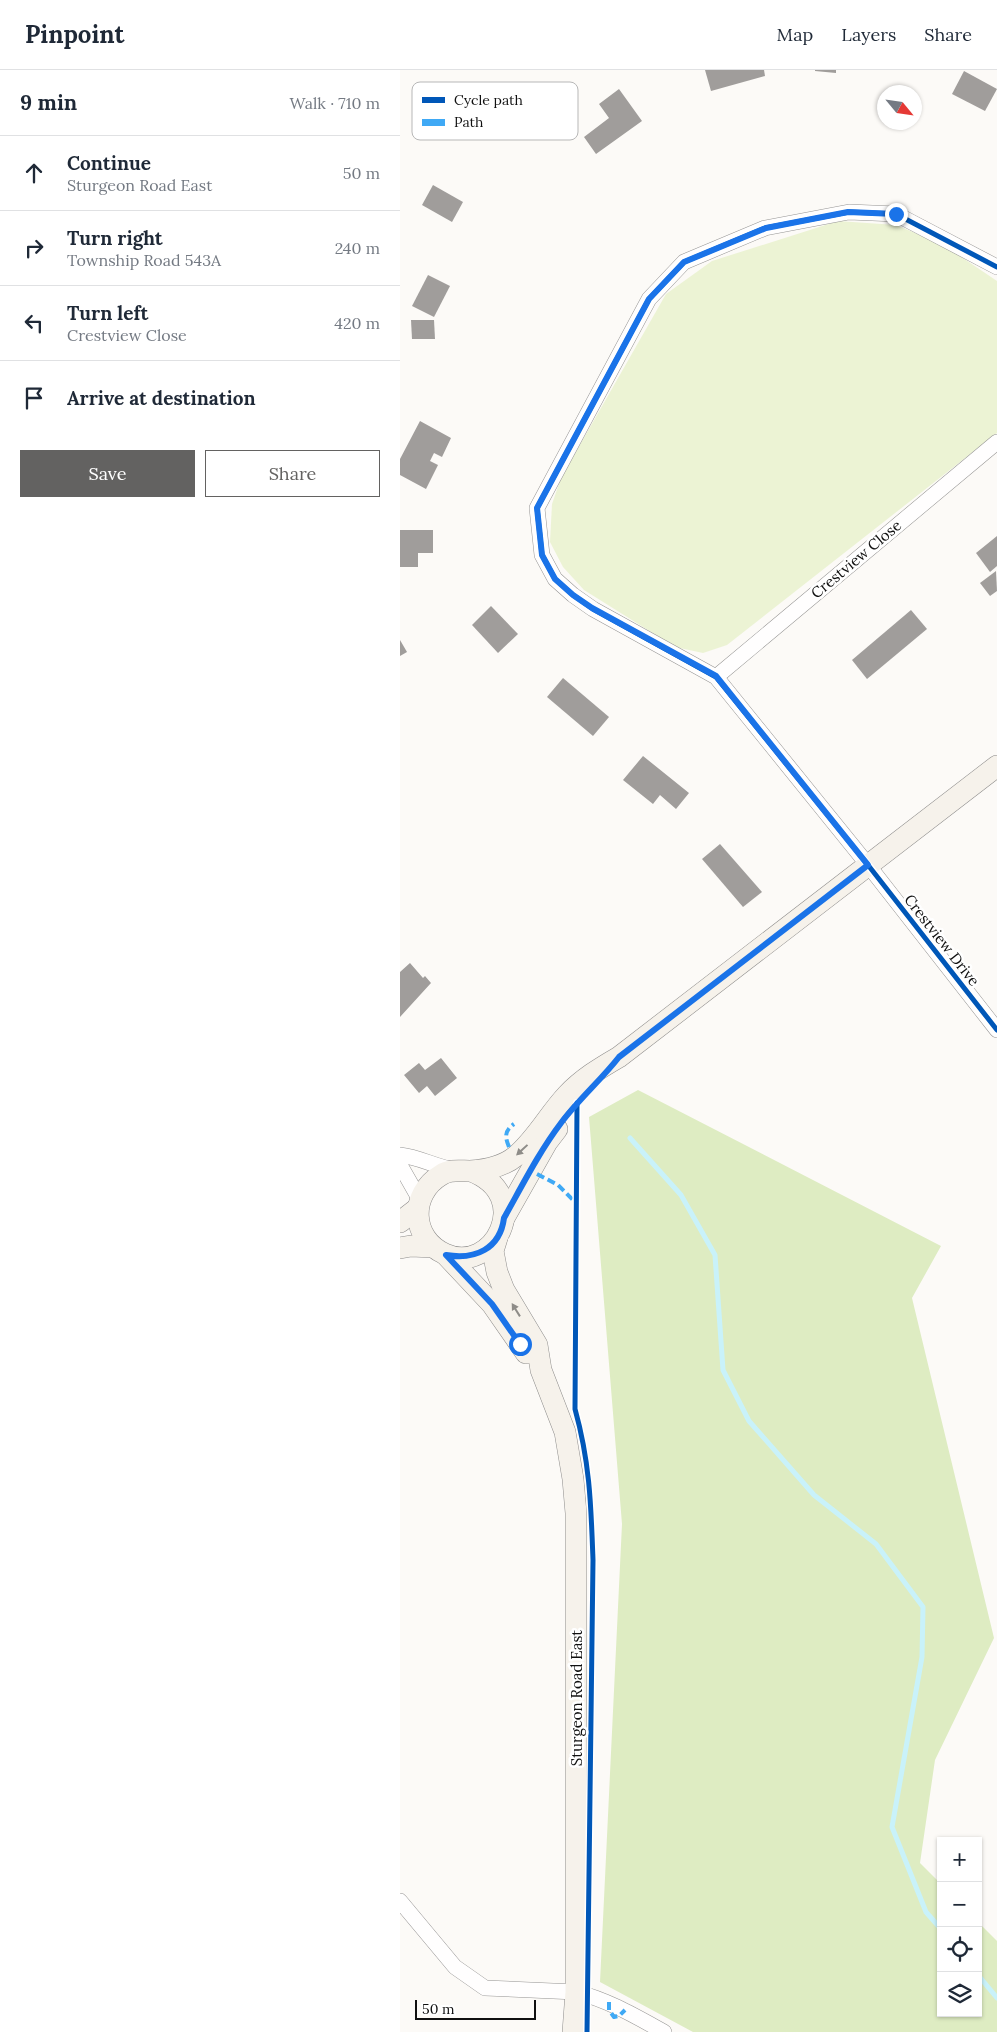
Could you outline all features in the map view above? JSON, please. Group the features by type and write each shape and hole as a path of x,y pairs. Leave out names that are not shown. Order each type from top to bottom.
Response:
{"main road":[{"path":"400,1222 419,1204 430,1182 442,1174 498,1166 516,1156 531,1141 566,1096 578,1084 619,1057 997,766"},
{"path":"504,1218 547,1142 577,1103 606,1074 619,1057"},
{"path":"400,1248 410,1246 440,1251 460,1257 475,1255 488,1248 497,1238 503,1225 505,1211 502,1197 494,1185 484,1176 463,1170"},
{"path":"419,1204 418,1223 421,1230 424,1236 440,1251"},
{"name":"Sturgeon Road East","path":"497,1238 493,1251 497,1272 504,1290 537,1345 541,1370 565,1432 573,1479 576,1514 576,1992 573,2032"},
{"name":"Sturgeon Road East","path":"440,1251 492,1304 527,1355 541,1370"}],"street":[{"path":"868,865 716,676 592,608 555,579 542,555 537,508 649,299 684,262 766,228 848,212 896,214 997,267"},
{"name":"Crestview Close","path":"716,676 997,442"},
{"name":"Crestview Drive","path":"868,865 997,1030"},
{"path":"400,1155 413,1157 442,1168 463,1170"},
{"path":"400,1165 419,1204"},
{"path":"400,1901 455,1968 485,1988 576,1992 617,2005 664,2032"}],"green space":[{"path":"838,221 896,225 942,244 997,281 997,433 727,645 703,653 675,647 584,590 563,567 550,542 552,504 561,478 666,294 712,261"},
{"path":"638,1090 941,1246 912,1298 994,1638 935,1760 920,1863 937,1880 937,2017 982,2017 982,1926 997,1941 997,2032 693,2032 600,1982 622,1524 589,1117"}],"building":[{"path":"705,70 764,70 765,76 711,91"},
{"path":"836,70 836,73 815,71"},
{"path":"964,71 997,89 985,111 952,94"},
{"path":"619,89 642,121 596,154 584,137 609,118 599,104"},
{"path":"433,185 463,202 452,222 422,205"},
{"path":"428,275 450,286 434,317 412,306"},
{"path":"411,320 434,320 435,339 412,339"},
{"path":"420,421 451,438 442,457 434,453 430,461 438,465 426,489 400,475 400,459"},
{"path":"400,530 433,530 433,553 418,553 418,567 400,567"},
{"path":"997,536 997,566 990,572 976,553"},
{"path":"996,571 997,591 990,596 980,583"},
{"path":"491,606 518,634 498,653 472,625"},
{"path":"911,610 927,629 867,679 852,660"},
{"path":"400,640 407,652 400,656"},
{"path":"563,678 609,717 593,736 547,697"},
{"path":"643,756 689,793 676,809 660,795 653,804 623,780"},
{"path":"720,844 762,892 743,907 702,859"},
{"path":"410,963 423,978 425,976 431,983 400,1017 400,972"},
{"path":"441,1058 457,1078 435,1096 427,1086 419,1093 404,1075 419,1063 425,1070"}],"waterway":[{"path":"630,1138 681,1195 715,1255 723,1370 749,1421 814,1495 876,1544 923,1607 922,1657 892,1827 926,1912 939,1927"},
{"path":"982,1980 997,1998"}],"marked path":[{"path":"509,1147 506,1134 508,1129 514,1124"},
{"path":"537,1174 558,1185 576,1203"},
{"path":"609,2002 609,2010 614,2017 619,2016 625,2010"}],"cycle path":[{"path":"997,267 896,214 849,212 765,228 684,262 649,299 537,508 542,555 555,579 593,609 716,677 868,865 997,1030"},
{"path":"577,1103 575,1409 587,1466 593,1560 587,2032"}],"route":[{"path":"520,1344 492,1304 446,1255 460,1257 475,1255 488,1248 497,1238 504,1218 547,1142 577,1103 606,1074 619,1057 868,865 716,676 592,608 555,579 542,555 537,508 649,299 684,262 766,228 848,212 896,214"}]}
